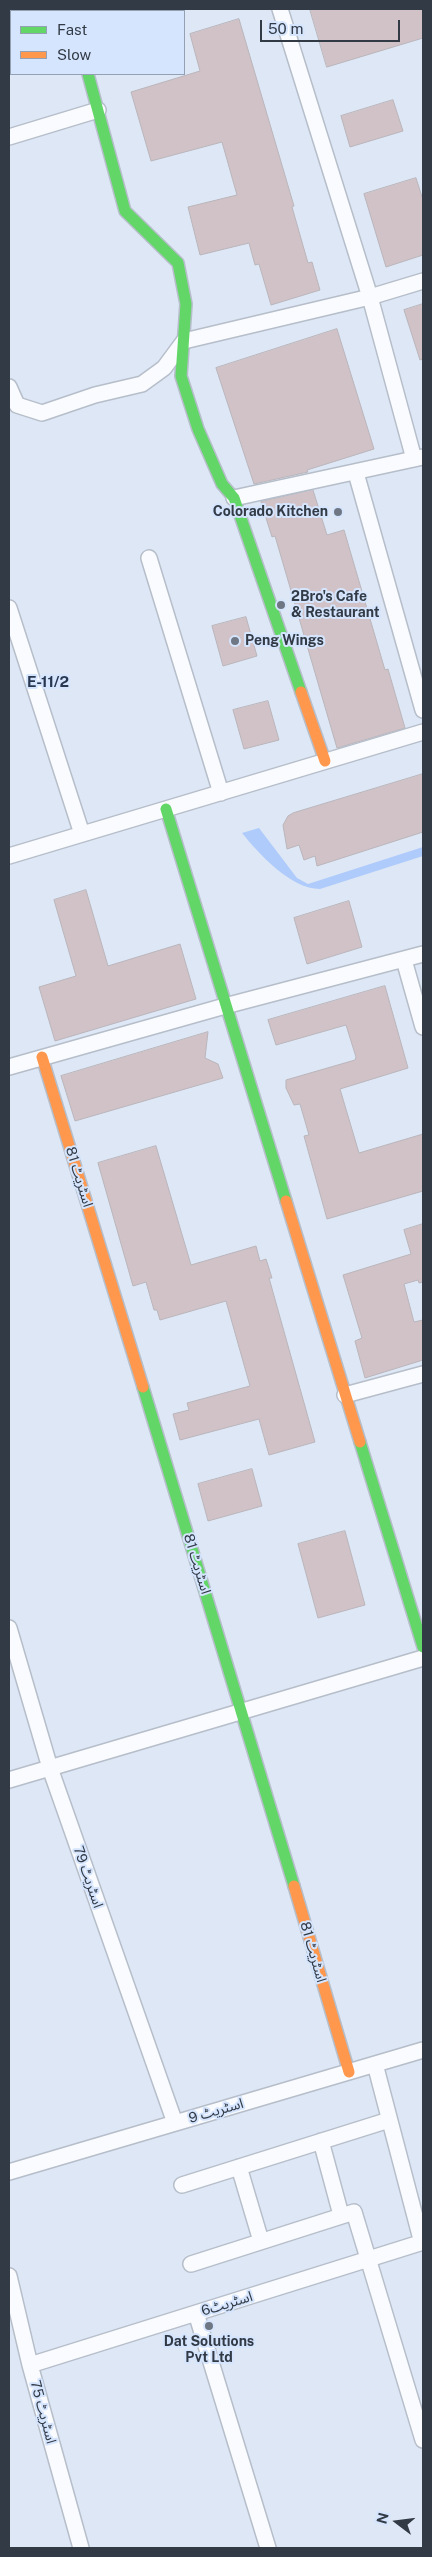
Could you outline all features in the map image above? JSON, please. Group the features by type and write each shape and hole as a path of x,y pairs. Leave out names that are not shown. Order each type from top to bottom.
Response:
{"street":[{"path":"234,498 419,458 280,9"},
{"path":"88,75 125,211 178,263 186,304 181,376 198,429 222,484 234,498 325,761"},
{"path":"9,137 98,110"},
{"path":"9,387 17,404 42,413 94,395 142,384 164,368 184,341 370,297 423,281"},
{"path":"356,473 423,710"},
{"path":"149,558 220,793"},
{"path":"9,608 82,834"},
{"path":"9,856 423,732"},
{"path":"166,809 423,1647"},
{"path":"9,1067 225,1006 423,954"},
{"path":"404,960 423,1027"},
{"name":"اسٹریٹ 81","path":"42,1057 242,1712 349,2072"},
{"path":"345,1395 423,1374"},
{"name":"اسٹریٹ 79","path":"9,1628 50,1768 175,2123"},
{"path":"9,1780 423,1658"},
{"name":"اسٹریٹ 9","path":"9,2172 423,2050"},
{"path":"375,2064 423,2243"},
{"path":"182,2185 390,2120"},
{"path":"320,2141 341,2215"},
{"path":"239,2167 260,2241"},
{"path":"191,2264 354,2212 423,2440"},
{"name":"اسٹریٹ6","path":"30,2365 423,2243"},
{"name":"اسٹریٹ 75","path":"9,2276 30,2365 81,2548"},
{"path":"196,2313 268,2548"}],"water":[{"path":"259,828 297,878 308,884 423,847 423,856 320,889 298,883 287,877 257,851 242,833"}],"building":[{"path":"310,9 423,9 423,38 327,67"},
{"path":"239,19 294,206 292,207 308,263 312,262 320,290 271,305 259,264 255,265 249,243 200,255 188,207 237,195 222,142 151,161 131,92 200,71 190,34"},
{"path":"393,100 403,131 350,147 341,116"},
{"path":"416,178 423,200 423,255 386,267 364,194"},
{"path":"423,304 423,359 420,360 404,310"},
{"path":"337,329 374,449 307,470 308,472 254,484 216,368"},
{"path":"313,490 327,535 344,530 385,670 388,669 405,728 337,748 275,536 272,537 261,502"},
{"name":"Peng Wings","path":"246,617 257,656 223,666 212,626"},
{"path":"268,701 279,740 244,749 233,710"},
{"path":"423,774 423,832 317,866 315,856 304,860 299,845 287,849 283,825 288,816 293,813"},
{"path":"86,890 108,966 180,944 196,999 55,1041 39,987 76,976 54,900"},
{"path":"349,901 362,947 307,964 294,918"},
{"path":"385,986 408,1068 340,1089 359,1153 423,1134 423,1191 327,1219 304,1136 309,1135 300,1104 294,1105 286,1088 286,1080 355,1060 356,1057 346,1025 276,1045 268,1020"},
{"path":"208,1032 205,1058 218,1064 223,1078 75,1121 61,1076"},
{"path":"156,1146 191,1265 256,1246 260,1261 266,1259 272,1278 269,1278 315,1442 269,1455 259,1419 180,1440 173,1414 189,1410 187,1403 250,1386 226,1301 160,1320 157,1310 154,1310 146,1282 133,1286 98,1163"},
{"path":"423,1224 423,1282 419,1283 418,1280 404,1284 414,1322 423,1320 423,1360 365,1378 355,1341 362,1338 343,1275 411,1254 404,1230"},
{"path":"252,1469 262,1506 208,1521 198,1484"},
{"path":"345,1531 365,1605 318,1618 298,1544"}],"traffic: fast":[{"path":"88,75 125,211 178,263 186,304 181,376 198,429 222,484 234,498 301,692"},
{"path":"166,809 286,1201"},
{"path":"143,1387 294,1886"},
{"path":"360,1442 423,1647"}],"traffic: slow":[{"path":"301,692 325,761"},
{"path":"42,1057 143,1387"},
{"path":"286,1201 360,1442"},
{"path":"294,1886 349,2072"}],"place":[{"name":"Colorado Kitchen","path":"338,512"},
{"name":"2Bro's Cafe & Restaurant","path":"281,605"},
{"name":"Peng Wings","path":"235,641"},
{"name":"Dat Solutions Pvt Ltd","path":"209,2326"}],"district":[{"name":"E-11/2","path":"48,682"}]}
